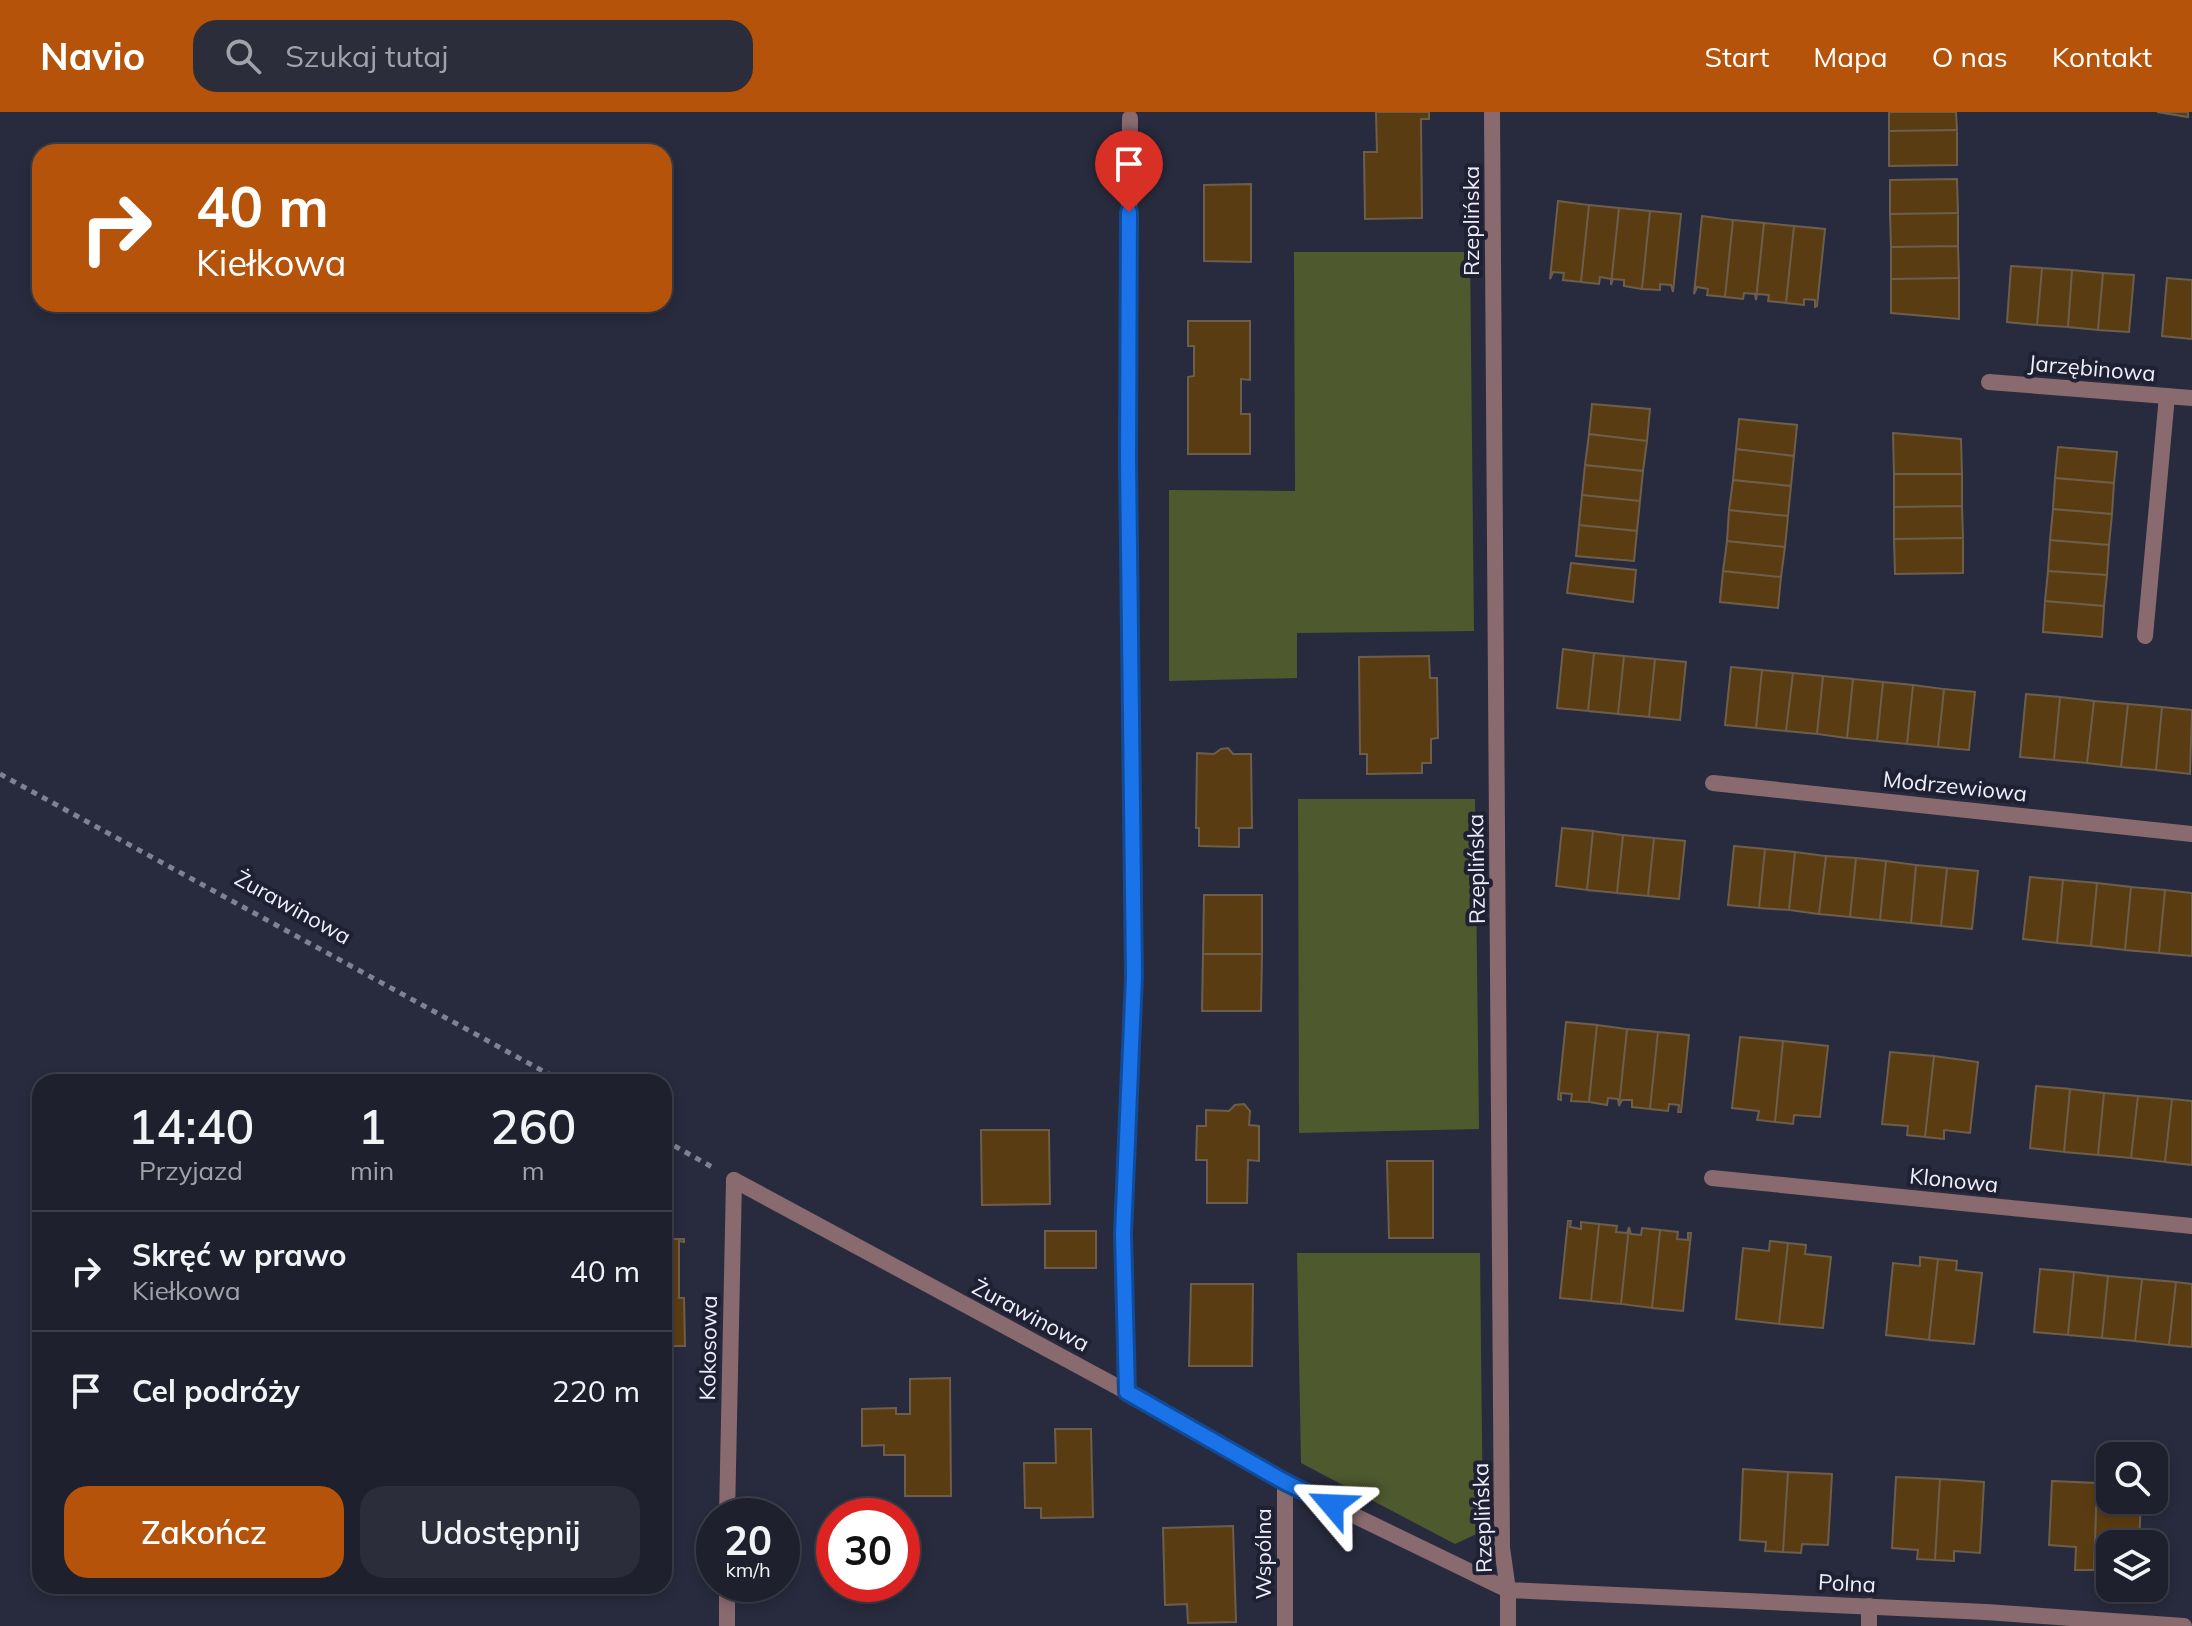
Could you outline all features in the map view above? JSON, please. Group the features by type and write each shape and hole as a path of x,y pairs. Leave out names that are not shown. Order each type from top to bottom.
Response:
{"street":[{"name":"Rzeplińska","path":"1492,112 1502,1532 1508,1626"},
{"path":"1127,1392 1123,1233 1134,977 1127,446 1130,118"},
{"name":"Jarzębinowa","path":"1989,382 2192,398"},
{"path":"2145,636 2167,396"},
{"name":"Modrzewiowa","path":"1713,783 2192,834"},
{"name":"Klonowa","path":"1712,1178 2192,1226"},
{"name":"Żurawinowa","path":"734,1180 1127,1392 1285,1482 1508,1590"},
{"name":"Kokosowa","path":"727,1498 734,1180"},
{"name":"Wspólna","path":"1285,1482 1285,1626"},
{"name":"Polna","path":"1508,1590 1869,1606 2184,1626"},
{"path":"727,1602 727,1626"},
{"path":"1869,1606 1869,1626"}],"path":[{"name":"Żurawinowa","path":"0,774 548,1074"},
{"path":"672,1145 734,1180"}],"green space":[{"path":"1294,252 1470,252 1474,631 1297,633 1297,678 1169,681 1169,490 1295,491"},
{"path":"1298,799 1475,799 1479,1129 1299,1133"},
{"path":"1297,1253 1480,1253 1483,1531 1455,1544 1301,1463"}],"building":[{"path":"1376,112 1429,112 1429,119 1421,119 1422,218 1365,219 1364,152 1377,152"},
{"path":"1889,112 1956,112 1957,130 1889,131"},
{"path":"2157,112 2188,112 2188,117"},
{"path":"1957,130 1957,165 1889,166 1889,131"},
{"path":"1957,179 1958,213 1890,214 1890,180"},
{"path":"1251,184 1251,262 1204,261 1204,185"},
{"path":"1558,201 1589,205 1581,282 1563,280 1564,273 1553,272 1550,279"},
{"path":"1589,205 1619,208 1611,285 1611,279 1600,277 1599,284 1581,282"},
{"path":"1619,208 1650,211 1642,289 1624,286 1624,280 1613,279 1611,285"},
{"path":"1650,211 1681,214 1673,292 1671,285 1660,284 1660,290 1642,289"},
{"path":"1958,213 1958,246 1891,247 1890,214"},
{"path":"1702,216 1733,220 1725,297 1707,295 1708,289 1697,287 1694,294"},
{"path":"1733,220 1764,223 1756,300 1755,294 1744,293 1743,299 1725,297"},
{"path":"1764,223 1794,226 1786,303 1768,301 1769,295 1757,294 1756,300"},
{"path":"1794,226 1825,229 1815,307 1815,300 1804,299 1804,305 1786,303"},
{"path":"1958,246 1959,278 1891,279 1891,247"},
{"path":"2011,266 2042,268 2037,325 2007,322"},
{"path":"2042,268 2072,270 2068,327 2037,325"},
{"path":"2072,270 2103,273 2098,330 2068,327"},
{"path":"2103,273 2134,275 2129,332 2098,330"},
{"path":"1959,278 1959,319 1891,313 1891,279"},
{"path":"2167,278 2192,280 2192,339 2162,336"},
{"path":"1188,321 1250,321 1250,380 1241,379 1241,414 1250,414 1250,454 1188,454 1188,377 1194,376 1194,346 1188,346"},
{"path":"1592,404 1650,409 1647,441 1589,434"},
{"path":"1739,419 1797,425 1794,456 1736,449"},
{"path":"1893,433 1961,439 1962,474 1894,474"},
{"path":"1589,434 1647,441 1643,471 1585,465"},
{"path":"2058,447 2117,452 2114,483 2055,478"},
{"path":"1736,449 1794,456 1791,486 1733,480"},
{"path":"1585,465 1643,471 1640,501 1582,495"},
{"path":"1894,474 1962,474 1962,506 1894,507"},
{"path":"2055,478 2114,483 2112,514 2053,509"},
{"path":"1733,480 1791,486 1788,516 1729,510"},
{"path":"1582,495 1640,501 1637,531 1579,525"},
{"path":"1962,506 1963,538 1894,539 1894,507"},
{"path":"2053,509 2112,514 2109,545 2050,540"},
{"path":"1729,510 1788,516 1785,547 1727,541"},
{"path":"1579,525 1637,531 1634,561 1576,556"},
{"path":"1963,538 1963,573 1895,574 1894,539"},
{"path":"2050,540 2109,545 2107,575 2048,571"},
{"path":"1727,541 1785,547 1781,577 1723,571"},
{"path":"1571,563 1636,570 1633,602 1567,593"},
{"path":"1723,571 1781,577 1778,608 1720,602"},
{"path":"2048,571 2107,575 2104,606 2045,601"},
{"path":"2045,601 2104,606 2102,637 2043,632"},
{"path":"1563,649 1594,653 1588,711 1557,708"},
{"path":"1594,653 1624,656 1618,714 1588,711"},
{"path":"1429,656 1430,678 1437,678 1438,738 1431,739 1431,763 1422,763 1422,773 1367,774 1367,754 1360,754 1359,657"},
{"path":"1624,656 1655,659 1649,717 1618,714"},
{"path":"1655,659 1686,662 1680,720 1649,717"},
{"path":"1731,667 1762,670 1756,728 1725,725"},
{"path":"1762,670 1793,673 1786,731 1756,728"},
{"path":"1793,673 1823,676 1817,734 1786,731"},
{"path":"1823,676 1853,679 1847,738 1817,734"},
{"path":"1853,679 1883,682 1877,741 1847,738"},
{"path":"1883,682 1913,685 1907,744 1877,741"},
{"path":"1913,685 1944,689 1938,747 1907,744"},
{"path":"1944,689 1975,692 1969,750 1938,747"},
{"path":"2026,694 2060,697 2054,760 2020,757"},
{"path":"2060,697 2094,701 2087,763 2054,760"},
{"path":"2094,701 2128,704 2121,767 2087,763"},
{"path":"2128,704 2162,707 2156,770 2121,767"},
{"path":"2162,707 2192,710 2190,774 2156,770"},
{"path":"1228,748 1233,754 1251,754 1252,828 1239,828 1239,847 1199,846 1199,828 1196,828 1197,753 1214,754"},
{"path":"1562,828 1593,831 1587,890 1556,886"},
{"path":"1593,831 1623,835 1617,893 1587,890"},
{"path":"1623,835 1654,838 1648,896 1617,893"},
{"path":"1654,838 1685,841 1679,899 1648,896"},
{"path":"1734,846 1765,849 1759,908 1728,905"},
{"path":"1765,849 1795,852 1789,910 1759,908"},
{"path":"1795,852 1826,856 1819,914 1789,910"},
{"path":"1826,856 1856,858 1850,917 1819,914"},
{"path":"1856,858 1886,861 1880,920 1850,917"},
{"path":"1886,861 1916,865 1911,923 1880,920"},
{"path":"1916,865 1947,868 1941,926 1911,923"},
{"path":"1947,868 1978,871 1972,929 1941,926"},
{"path":"2030,877 2063,880 2057,943 2023,939"},
{"path":"2063,880 2097,883 2091,946 2057,943"},
{"path":"2097,883 2131,887 2125,950 2091,946"},
{"path":"2131,887 2165,890 2159,953 2125,950"},
{"path":"2165,890 2192,893 2192,956 2159,953"},
{"path":"1204,895 1262,895 1262,954 1203,954"},
{"path":"1203,954 1262,954 1261,1011 1202,1011"},
{"path":"1566,1022 1597,1025 1589,1102 1571,1101 1572,1094 1561,1093 1561,1100 1558,1099"},
{"path":"1597,1025 1627,1029 1619,1106 1618,1099 1608,1098 1607,1105 1589,1102"},
{"path":"1627,1029 1658,1032 1650,1109 1632,1107 1632,1100 1622,1100 1619,1106"},
{"path":"1658,1032 1689,1035 1681,1112 1678,1112 1679,1105 1669,1104 1668,1111 1650,1109"},
{"path":"1740,1037 1783,1041 1775,1122 1757,1120 1759,1111 1732,1108"},
{"path":"1783,1041 1828,1046 1820,1117 1794,1115 1793,1124 1775,1122"},
{"path":"1890,1052 1934,1056 1925,1137 1907,1135 1908,1126 1882,1124"},
{"path":"1934,1056 1978,1062 1970,1133 1944,1130 1944,1139 1925,1137"},
{"path":"2036,1086 2070,1089 2064,1152 2030,1148"},
{"path":"2070,1089 2104,1093 2098,1155 2064,1152"},
{"path":"2104,1093 2138,1096 2131,1158 2098,1155"},
{"path":"2138,1096 2172,1099 2165,1162 2131,1158"},
{"path":"2172,1099 2192,1101 2192,1165 2165,1162"},
{"path":"1244,1104 1250,1111 1249,1125 1259,1126 1259,1161 1248,1160 1247,1203 1207,1203 1207,1160 1196,1160 1197,1126 1206,1126 1206,1110 1229,1111 1235,1105"},
{"path":"981,1130 1049,1130 1050,1204 982,1205"},
{"path":"1387,1161 1433,1161 1433,1238 1389,1238"},
{"path":"1568,1221 1571,1221 1570,1227 1581,1229 1581,1222 1599,1224 1591,1301 1560,1298"},
{"path":"1599,1224 1617,1226 1616,1232 1627,1233 1629,1227 1621,1304 1591,1301"},
{"path":"1629,1227 1631,1234 1641,1235 1642,1228 1660,1230 1652,1308 1621,1304"},
{"path":"1660,1230 1678,1232 1677,1239 1688,1240 1688,1233 1691,1233 1683,1311 1652,1308"},
{"path":"1045,1231 1096,1231 1096,1268 1045,1268"},
{"path":"672,1239 684,1239 684,1242 679,1241 679,1298 684,1298 685,1346 672,1346"},
{"path":"1770,1241 1788,1243 1779,1324 1736,1319 1743,1248 1769,1251"},
{"path":"1788,1243 1806,1245 1805,1254 1831,1257 1823,1328 1779,1324"},
{"path":"1920,1257 1938,1259 1929,1340 1886,1335 1893,1263 1920,1266"},
{"path":"1938,1259 1957,1261 1956,1270 1982,1273 1974,1344 1929,1340"},
{"path":"2040,1269 2074,1272 2068,1335 2034,1332"},
{"path":"2074,1272 2108,1276 2102,1338 2068,1335"},
{"path":"2108,1276 2142,1279 2135,1341 2102,1338"},
{"path":"2142,1279 2176,1282 2169,1345 2135,1341"},
{"path":"2176,1282 2192,1284 2192,1347 2169,1345"},
{"path":"1191,1284 1253,1284 1252,1366 1189,1366"},
{"path":"950,1378 951,1496 905,1496 905,1455 884,1455 884,1445 862,1446 862,1409 896,1408 896,1414 910,1414 910,1379"},
{"path":"1055,1429 1091,1429 1093,1517 1041,1518 1041,1508 1025,1508 1024,1463 1056,1463"},
{"path":"1743,1469 1788,1472 1783,1552 1765,1551 1766,1542 1740,1540"},
{"path":"1788,1472 1832,1474 1828,1545 1802,1544 1801,1553 1783,1552"},
{"path":"1896,1477 1940,1479 1935,1560 1917,1559 1918,1550 1892,1548"},
{"path":"1940,1479 1984,1482 1980,1553 1954,1551 1954,1561 1935,1560"},
{"path":"2052,1481 2096,1483 2094,1570 2075,1570 2076,1547 2049,1545"},
{"path":"2096,1512 2140,1514 2140,1530 2096,1530 2094,1570"},
{"path":"1233,1526 1236,1622 1188,1623 1187,1604 1165,1605 1163,1528"}],"route":[{"path":"1129,212 1128,460 1134,977 1123,1233 1127,1392 1285,1482 1332,1505"}]}
